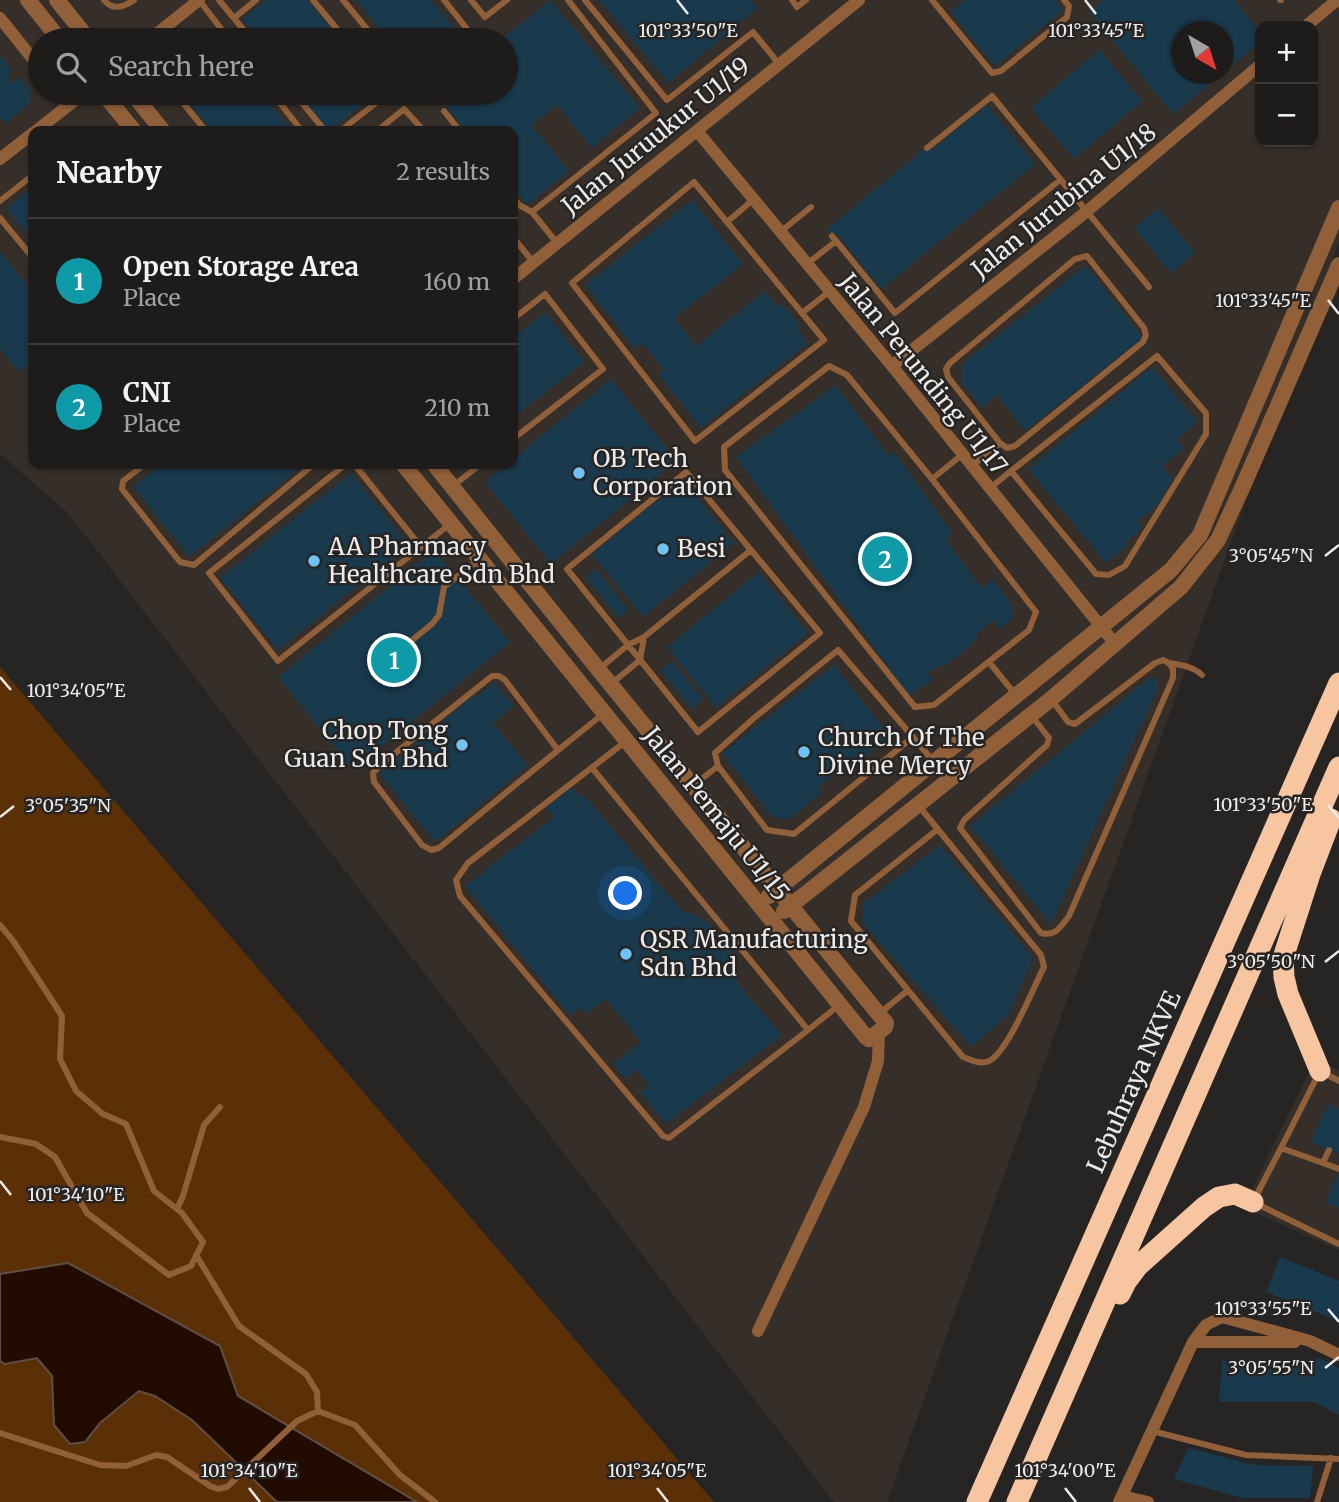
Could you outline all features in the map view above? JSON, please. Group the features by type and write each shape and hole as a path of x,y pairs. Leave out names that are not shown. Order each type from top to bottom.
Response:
{"highway":[{"name":"Lebuhraya NKVE","path":"977,1502 1339,683"},
{"path":"1017,1502 1339,767"},
{"path":"1330,1076 1288,994 1283,958 1310,874 1339,798"},
{"path":"1063,1397 1126,1282 1138,1266 1204,1206 1219,1197 1235,1194 1254,1202"}],"street":[{"path":"28,0 50,28"},
{"path":"57,0 79,28"},
{"path":"164,28 199,0"},
{"name":"Jalan Juruukur U1/19","path":"518,275 859,0"},
{"path":"1312,21 1336,0"},
{"path":"0,18 28,53"},
{"name":"Jalan Jurubina U1/18","path":"892,366 1086,212 1255,69"},
{"path":"42,126 69,105"},
{"path":"113,105 130,126"},
{"path":"142,105 159,126"},
{"name":"Jalan Perunding U1/17","path":"697,131 892,366 1115,644"},
{"path":"1,157 28,137"},
{"path":"759,904 1171,570 1200,535 1339,208"},
{"path":"772,920 1051,699 1181,587 1218,540 1339,265"},
{"name":"Jalan Pemaju U1/15","path":"408,469 869,1039 879,1031"},
{"name":"Jalan Pemaju U1/15","path":"439,469 878,1014"},
{"path":"758,1331 864,1107 878,1061 879,1031 886,1023 878,1014"},
{"path":"1148,1502 1121,1499 1193,1342 1206,1325 1222,1317 1310,1342 1339,1355"},
{"path":"1193,1342 1310,1342"}],"lane":[{"path":"104,0 108,5 117,8 134,0"},
{"path":"199,0 220,28"},
{"path":"219,0 242,28"},
{"path":"234,18 256,0"},
{"path":"313,0 336,28"},
{"path":"343,0 366,28"},
{"path":"444,0 466,28"},
{"path":"471,0 485,18 507,0"},
{"path":"532,212 656,113 568,0"},
{"path":"585,0 667,100 753,32 779,64"},
{"path":"792,0 797,7 806,0"},
{"path":"932,0 992,73 1001,71 1067,17 1069,6 1064,0"},
{"path":"928,148 992,96 1149,287"},
{"path":"185,105 202,126"},
{"path":"281,105 298,126"},
{"path":"304,105 321,126"},
{"path":"346,126 374,105"},
{"path":"383,126 404,109 419,126"},
{"path":"444,111 456,126"},
{"path":"0,201 28,179"},
{"path":"807,264 834,238 895,313 1060,180"},
{"path":"694,182 802,313 824,340 695,440 572,283 694,182"},
{"path":"727,222 754,200"},
{"path":"518,204 532,212 557,243"},
{"path":"780,232 811,207"},
{"path":"0,218 28,252"},
{"path":"518,243 533,262"},
{"path":"1087,256 1144,328 1146,335 1143,342 1015,446 1007,448 1000,443 948,377 946,369 1076,259 1087,256"},
{"path":"802,313 830,291"},
{"path":"518,315 545,294 603,369 518,435"},
{"path":"990,489 1011,471 1157,356 1206,413 1206,434 1125,566 1109,575 1096,574 1011,471"},
{"path":"829,366 847,375 932,479 1036,612 1029,631 934,705 915,707 725,470 724,447 829,366"},
{"path":"972,466 1000,443"},
{"path":"932,479 963,454"},
{"path":"139,469 123,481 122,489 180,562 194,565 308,469"},
{"path":"340,469 209,573 278,661 452,523"},
{"path":"358,469 421,548"},
{"path":"453,486 473,470"},
{"path":"686,472 751,550 820,633 698,732 567,569 686,472"},
{"path":"598,669 628,645 644,637 751,550"},
{"path":"384,663 432,624 439,615 444,587 480,558"},
{"path":"610,684 640,660 644,637"},
{"path":"913,737 794,834 767,830 718,766 715,753 838,650 913,737 934,762"},
{"path":"1031,714 1049,738 1047,746 964,820 960,828 1041,933 1049,935 1057,932 1069,916 1173,678 1173,669 1163,660 1155,663 1075,724 1068,722 1051,699"},
{"path":"989,662 1016,696"},
{"path":"1168,663 1187,666 1202,675"},
{"path":"558,750 505,680 492,676 379,766 373,773 374,782 422,845 431,850 439,848 558,750 604,712"},
{"path":"627,740 468,863 456,880 460,896 663,1136 669,1138 840,1004"},
{"path":"694,786 718,766"},
{"path":"592,768 808,1030"},
{"path":"918,804 1041,955 1044,967 1003,1049 989,1062 981,1063 963,1057 851,921 855,895 938,829"},
{"path":"0,925 62,1016 60,1059 76,1091 103,1114 125,1124 154,1191 182,1213 202,1242 191,1266 169,1275 87,1213 55,1157 36,1144 0,1137"},
{"path":"878,1014 908,991"},
{"path":"1330,1076 1281,1149 1254,1202 1339,1244"},
{"path":"177,1209 204,1125 220,1107"},
{"path":"1281,1149 1339,1169"},
{"path":"1323,1163 1329,1150"},
{"path":"196,1255 239,1326 306,1374 317,1392 318,1411"},
{"path":"0,1433 100,1465 126,1466 156,1455 167,1457 218,1489 227,1487 297,1421 318,1411 355,1425 400,1475 435,1502"},
{"path":"1152,1431 1246,1455 1335,1459 1317,1502"}],"shaded area":[{"path":"0,0 1339,0 1339,241 887,1502 834,1502 67,512 0,454"},
{"path":"0,667 714,1502 0,1502"},
{"path":"1326,1064 1339,1070 1339,1250 1243,1207 1311,1068"},
{"path":"68,1263 220,1346 238,1396 417,1502 277,1502 192,1420 155,1396 139,1391 100,1423 85,1442 70,1444 54,1425 52,1376 37,1358 5,1364 0,1361 0,1274"}],"building":[{"path":"266,0 308,0 330,28 249,28 242,19"},
{"path":"356,0 431,0 454,28 379,28"},
{"path":"550,0 640,108 592,148 557,105 531,125 569,171 527,205 518,194 518,126 462,126 445,105 518,105 518,28 515,28"},
{"path":"599,0 751,0 758,8 668,83"},
{"path":"965,0 1055,0 1063,10 995,66 950,12"},
{"path":"1104,0 1234,0 1255,26 1255,46 1234,64 1234,21 1171,21 1171,84 1210,84 1173,114 1089,12"},
{"path":"1099,50 1142,101 1074,159 1031,108"},
{"path":"0,55 12,71 7,77 11,83 20,77 28,88 28,105 5,124 0,118"},
{"path":"190,105 271,105 288,126 208,126"},
{"path":"308,105 362,105 335,126 325,126"},
{"path":"987,105 1035,164 881,289 835,232 832,236 826,230 927,147 930,151"},
{"path":"28,190 28,235 6,209"},
{"path":"692,200 743,264 674,318 696,346 765,291 778,307 782,304 800,326 797,328 808,343 701,428 658,374 664,370 643,343 635,349 585,285"},
{"path":"1158,208 1195,253 1171,273 1134,228"},
{"path":"0,251 28,286 28,365 19,372 0,349"},
{"path":"1086,265 1143,338 1025,431 997,395 982,408 962,383 961,368 967,360"},
{"path":"545,312 584,362 518,414 518,334"},
{"path":"1152,367 1198,422 1177,439 1184,448 1162,466 1173,479 1159,504 1137,522 1142,528 1125,543 1127,546 1106,563 1028,469"},
{"name":"OB Tech Corporation","path":"611,379 677,461 551,564 485,482 501,469 518,469 518,455"},
{"path":"836,385 888,456 894,452 953,534 946,539 981,588 993,579 1012,605 1011,620 1000,629 993,620 978,633 970,646 946,665 928,673 933,679 909,696 736,457"},
{"path":"156,469 299,469 189,557 133,487"},
{"name":"AA Pharmacy Healthcare Sdn Bhd","path":"351,473 409,545 278,650 220,578"},
{"name":"Besi","path":"683,480 734,543 643,617 592,554"},
{"path":"435,550 510,642 353,770 278,677"},
{"path":"596,569 629,610 619,618 586,578"},
{"name":"Besi","path":"759,572 808,633 716,708 667,647"},
{"path":"672,661 703,699 692,709 660,670"},
{"path":"834,665 886,731 886,740 842,776 838,771 818,787 822,792 790,819 772,817 722,753"},
{"path":"1157,678 1158,688 1051,924 970,826 1148,679"},
{"name":"Chop Tong Guan Sdn Bhd","path":"494,682 514,706 493,723 528,766 435,842 379,773"},
{"name":"QSR Manufacturing Sdn Bhd","path":"572,787 579,796 583,794 681,910 698,916 717,930 729,946 736,962 738,984 782,1035 666,1124 640,1093 649,1086 636,1070 625,1079 613,1064 641,1042 606,999 586,1014 581,1008 570,1016 465,886 554,817 546,808"},
{"path":"940,845 1033,958 1009,1014 971,1047 862,922 864,903"},
{"path":"1328,1104 1339,1109 1339,1154 1311,1142"},
{"path":"1339,1171 1339,1208 1325,1202"},
{"path":"1280,1257 1339,1281 1339,1321 1266,1292"},
{"path":"1319,1358 1339,1368 1339,1415 1314,1402 1219,1402 1222,1361"},
{"path":"1188,1448 1255,1465 1313,1466 1310,1498 1242,1498 1174,1479"}],"place":[{"name":"OB Tech Corporation","path":"579,473"},
{"name":"Besi","path":"663,549"},
{"name":"CNI","path":"885,559"},
{"name":"AA Pharmacy Healthcare Sdn Bhd","path":"314,561"},
{"name":"Open Storage Area","path":"394,660"},
{"name":"Chop Tong Guan Sdn Bhd","path":"462,745"},
{"name":"Church Of The Divine Mercy","path":"804,752"},
{"name":"QSR Manufacturing Sdn Bhd","path":"626,954"}]}
